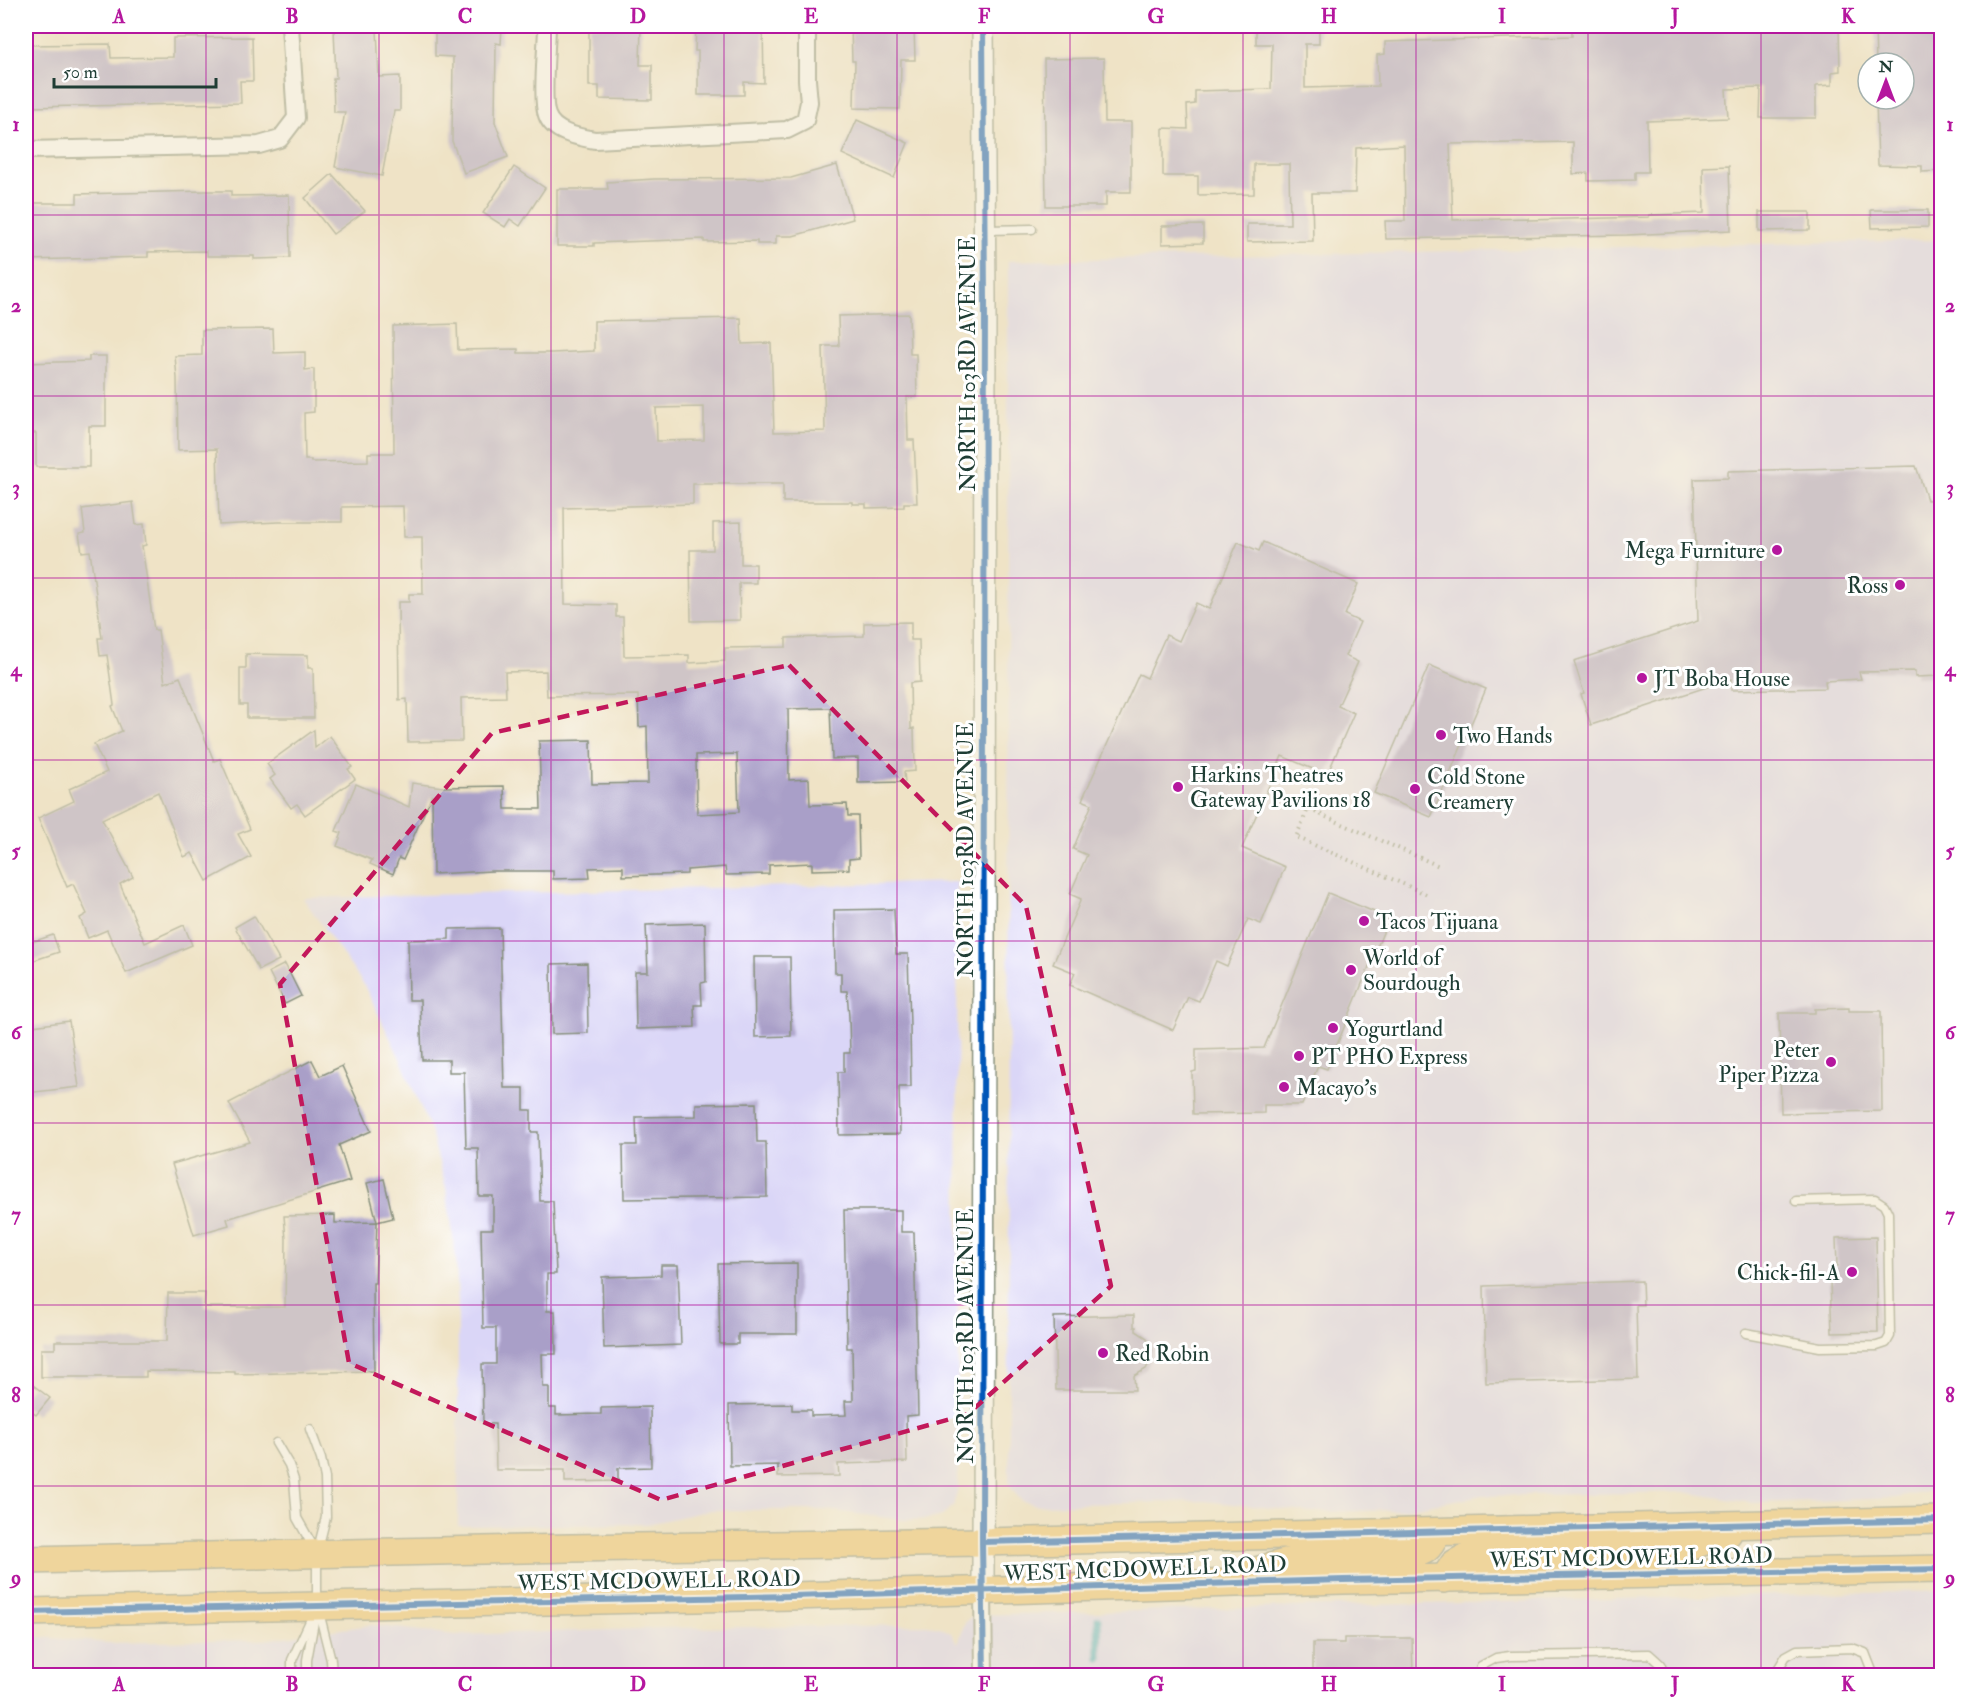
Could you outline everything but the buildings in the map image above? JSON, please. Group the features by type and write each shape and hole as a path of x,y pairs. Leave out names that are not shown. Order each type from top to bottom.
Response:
{"main road":[{"name":"WEST MCDOWELL ROAD","path":"26,1560 982,1542 1941,1520"},
{"path":"1444,1579 1454,1564 1476,1552 1682,1549 1752,1525"},
{"path":"1210,1585 1299,1559 1407,1557 1431,1548 1437,1532"},
{"name":"WEST MCDOWELL ROAD","path":"26,1612 1941,1569"}],"street":[{"path":"26,150 259,146 280,139 296,118 290,26"},
{"path":"547,26 545,96 547,116 555,125 573,136 595,140 787,130 805,121 809,102 807,26"},
{"name":"NORTH 103RD AVENUE","path":"983,26 985,230 982,1542 984,1676"}],"lane":[{"path":"985,230 1032,229"},
{"path":"1746,1333 1820,1347 1877,1346 1886,1343 1890,1336 1888,1213 1884,1204 1875,1199 1796,1201"},
{"path":"307,1676 307,1660 317,1605 317,1553 327,1517 325,1478 310,1429"},
{"path":"276,1443 289,1465 294,1480 297,1518 317,1553"},
{"path":"292,1676 292,1660 317,1605"},
{"path":"317,1605 331,1660 332,1676"},
{"path":"1775,1674 1786,1656 1797,1650 1852,1648 1865,1653 1874,1676"},
{"path":"1478,1676 1481,1666 1496,1658 1510,1656 1649,1654 1660,1664 1665,1676"}],"path":[{"path":"1426,894 1296,837 1308,809 1439,866"}],"highlighted area":[{"path":"789,665 1026,906 1111,1286 968,1414 661,1500 349,1363 280,984 492,733"}],"shaded area":[{"path":"1941,240 1941,1489 1896,1498 1752,1503 1684,1492 1478,1496 1399,1510 1308,1512 1205,1501 1036,1505 1021,1500 1010,1487 1009,1478 1008,261"},
{"path":"957,882 958,1488 953,1506 942,1516 930,1519 904,1520 825,1510 711,1510 648,1524 458,1526 458,1301 456,1257 446,1188 431,1132 401,1060 364,985 303,898"},
{"path":"1942,1591 1941,1676 26,1676 26,1636 109,1643 264,1640 371,1625 455,1635 671,1628 927,1625 940,1627 951,1633 958,1643 965,1622 974,1615"}],"waterway":[{"path":"1098,1619 1099,1658"}],"cycle path":[{"path":"983,26 985,299 982,1542 984,1676"},
{"path":"982,1542 1942,1520"},
{"path":"26,1612 792,1596 1343,1580 1942,1569"}],"place":[{"name":"Mega Furniture","path":"1777,550"},
{"name":"Ross","path":"1900,585"},
{"name":"JT Boba House","path":"1642,678"},
{"name":"Two Hands","path":"1441,735"},
{"name":"Harkins Theatres Gateway Pavilions 18","path":"1178,787"},
{"name":"Cold Stone Creamery","path":"1415,789"},
{"name":"Tacos Tijuana","path":"1364,921"},
{"name":"World of Sourdough","path":"1351,970"},
{"name":"Yogurtland","path":"1333,1028"},
{"name":"PT PHO Express","path":"1299,1056"},
{"name":"Peter Piper Pizza","path":"1831,1062"},
{"name":"Macayo's","path":"1284,1087"},
{"name":"Chick-fil-A","path":"1852,1272"},
{"name":"Red Robin","path":"1103,1353"}]}
